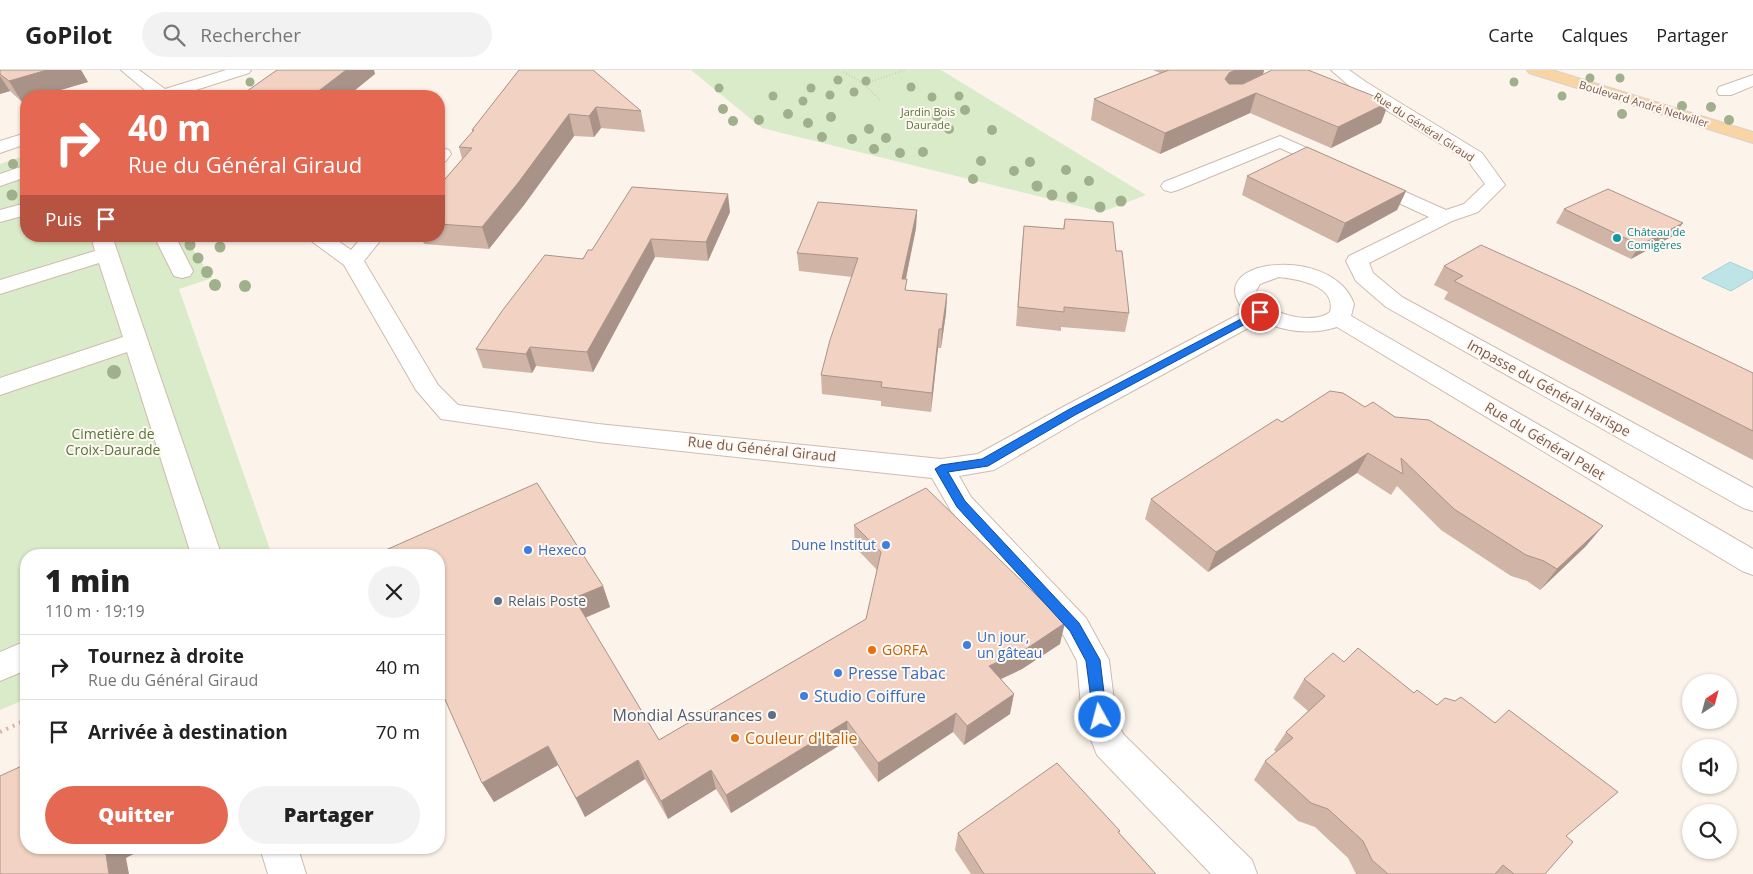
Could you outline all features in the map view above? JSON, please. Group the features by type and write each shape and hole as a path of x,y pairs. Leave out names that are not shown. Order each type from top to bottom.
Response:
{"main road":[{"name":"Boulevard André Netwiller","path":"1535,70 1753,138"}],"street":[{"path":"129,70 154,90"},
{"path":"180,90 243,70"},
{"name":"Rue du Général Giraud","path":"1339,70 1360,86 1475,157 1495,185 1471,208 1445,217 1357,261"},
{"path":"1725,91 1753,80"},
{"path":"0,147 20,140"},
{"path":"1171,186 1280,140 1445,217"},
{"path":"0,180 20,173"},
{"path":"0,216 20,211"},
{"path":"167,242 182,271"},
{"name":"Rue du Général Giraud","path":"326,242 353,261 430,390 450,413 598,433 941,469 984,463 1072,413 1260,312"},
{"path":"353,261 369,242"},
{"path":"0,287 104,245 204,549"},
{"name":"Impasse du Général Harispe","path":"1357,261 1364,276 1394,302 1753,500"},
{"path":"1293,271 1321,280 1336,291 1343,303 1342,311 1338,318 1328,323 1302,325 1287,323 1260,312 1247,296 1245,288 1248,282 1255,276 1265,272 1293,271"},
{"name":"Rue du Général Pelet","path":"1338,318 1753,563"},
{"path":"0,387 135,341"},
{"path":"941,469 961,504 1075,627 1093,660 1100,717 1109,744 1238,874"},
{"path":"0,667 20,658"},
{"path":"281,854 287,874"}],"path":[{"path":"864,84 905,70"},
{"path":"844,72 864,84 880,100"},
{"path":"0,732 20,723"}],"green space":[{"name":"Jardin Bois Daurade","path":"691,70 941,70 1146,195 1102,212 762,128"},
{"name":"Cimetière de Croix-Daurade","path":"20,157 20,242 188,242 212,278 179,289 270,549 20,549 20,702 0,710 0,164"}],"water":[{"path":"1730,262 1753,272 1753,278 1731,291 1702,278"}],"building":[{"path":"0,70 47,70 9,81 0,74"},
{"path":"277,70 346,70 320,90 249,90"},
{"path":"519,70 593,70 641,111 596,107 589,116 569,114 518,183 482,227 445,224 445,179 472,148 459,147 474,130 472,130"},
{"path":"1169,70 1235,70 1229,73 1225,79 1229,84 1243,84 1272,70 1308,70 1389,102 1338,127 1256,93 1165,133 1094,99"},
{"path":"1307,147 1406,191 1345,223 1247,176"},
{"path":"632,187 728,194 706,242 651,239 587,352 530,347 526,354 476,349 502,311 545,255 583,259 588,250 592,250"},
{"path":"1608,189 1683,223 1640,245 1564,209"},
{"path":"818,202 917,210 902,279 907,279 905,290 947,294 942,329 939,329 932,393 881,387 882,382 821,375 830,340 858,258 797,253"},
{"path":"1065,219 1113,222 1116,251 1122,251 1129,313 1064,307 1064,312 1018,307 1024,226 1064,229"},
{"path":"1481,245 1576,288 1753,373 1753,431 1454,281 1463,276 1444,266"},
{"path":"1330,391 1343,393 1365,407 1373,402 1395,417 1429,420 1603,526 1557,569 1544,561 1526,555 1454,509 1401,458 1403,474 1368,453 1216,552 1151,499 1277,419 1282,422"},
{"path":"537,483 603,586 574,598 659,740 866,619 881,552 854,525 926,488 1065,623 1026,649 989,666 1014,694 967,726 956,713 878,763 847,721 726,795 711,770 661,801 638,760 576,798 548,746 482,783 445,700 445,549 388,549"},
{"path":"1358,648 1414,693 1417,690 1437,705 1445,698 1455,701 1461,697 1495,723 1509,710 1618,792 1566,836 1573,842 1545,874 1514,874 1503,865 1495,874 1388,874 1372,860 1363,841 1328,809 1311,803 1265,761 1293,738 1286,732 1325,696 1304,679 1333,653 1344,662"},
{"path":"1057,763 1120,831 1118,832 1156,874 984,874 958,833"},
{"path":"20,767 20,854 106,854 109,874 0,874 0,776"}],"place":[{"name":"Château de Comigères","path":"1617,238"},
{"name":"Dune Institut","path":"886,545"},
{"name":"Hexeco","path":"528,550"},
{"name":"Relais Poste","path":"498,601"},
{"name":"Un jour, un gâteau","path":"967,645"},
{"name":"GORFA","path":"872,650"},
{"name":"Presse Tabac","path":"838,673"},
{"name":"Studio Coiffure","path":"804,696"},
{"name":"Mondial Assurances","path":"772,715"},
{"name":"Couleur d'Italie","path":"735,738"}],"route":[{"path":"1100,717 1093,660 1075,627 961,504 941,469 984,463 1072,413 1260,312"}]}
